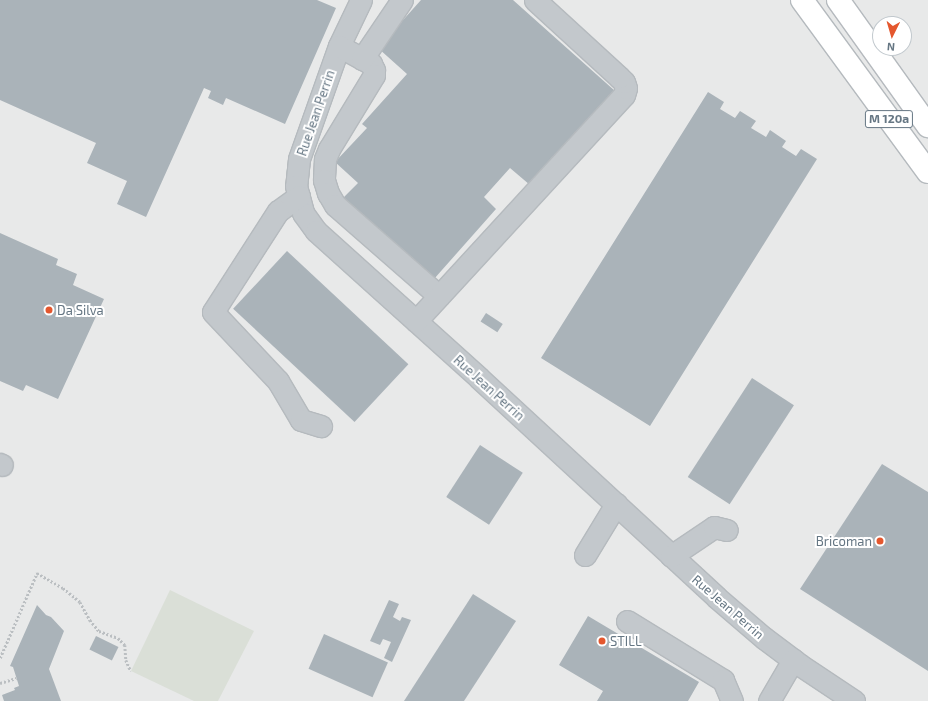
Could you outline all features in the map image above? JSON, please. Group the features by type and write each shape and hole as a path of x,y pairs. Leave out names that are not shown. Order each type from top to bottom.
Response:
{"main road":[{"name":"M 120a","path":"802,0 928,172"},
{"name":"M 120a","path":"838,0 928,126"}],"street":[{"name":"Rue Jean Perrin","path":"361,0 340,46 299,159 296,186 302,213 316,231 716,597 800,665 854,701"},
{"path":"362,59 402,0"},
{"path":"416,321 619,100 626,88 624,82 619,77 535,0"},
{"path":"340,46 371,64 374,70 374,75 324,159 324,180 328,193 336,205 439,296"},
{"path":"299,196 278,211 214,312 278,381 301,420 321,426"},
{"path":"585,554 616,504"},
{"path":"671,556 714,527 726,530"},
{"path":"627,621 723,680 732,701"},
{"path":"769,701 800,665"},
{"path":"786,701 800,665"}],"path":[{"path":"0,658 37,573 63,588 80,602 90,620 99,631 118,638 125,645 126,660 131,671"},
{"path":"0,683 16,678"}],"shaded area":[{"path":"0,0 928,0 928,701 0,701"},
{"path":"170,590 254,631 218,701 194,701 131,671"}],"building":[{"path":"0,0 317,0 336,8 285,124 226,98 223,105 208,98 211,91 204,88 146,217 117,204 127,181 87,163 96,143 0,100"},
{"path":"421,0 513,0 615,91 530,185 510,168 484,197 496,209 434,279 343,198 358,183 335,162 367,128 362,124 407,74 378,48"},
{"path":"708,92 724,102 720,109 735,118 740,111 756,121 751,128 766,137 770,130 786,141 782,147 796,156 801,149 817,159 650,426 541,358"},
{"name":"Da Silva","path":"0,233 58,259 56,265 77,274 73,285 104,299 58,399 26,385 23,391 0,381"},
{"path":"287,251 408,364 355,422 233,309"},
{"path":"486,313 503,324 497,332 481,321"},
{"path":"752,378 794,405 730,504 688,477"},
{"path":"480,445 523,473 489,525 446,497"},
{"name":"Bricoman","path":"882,464 928,492 928,671 800,589"},
{"path":"473,594 516,621 464,701 404,701"},
{"path":"389,600 399,604 393,617 400,621 402,617 411,620 392,662 384,658 391,642 383,639 380,645 370,641"},
{"path":"37,605 64,631 49,669 61,701 4,701 2,695 15,690 14,688 19,686 13,667 10,666"},
{"name":"STILL","path":"588,616 699,682 688,701 597,701 603,691 559,665"},
{"path":"324,634 388,662 372,697 309,669"},
{"path":"96,636 118,647 112,660 89,649"}],"place":[{"name":"Da Silva","path":"49,310"},
{"name":"Bricoman","path":"880,541"},
{"name":"STILL","path":"602,641"}]}
